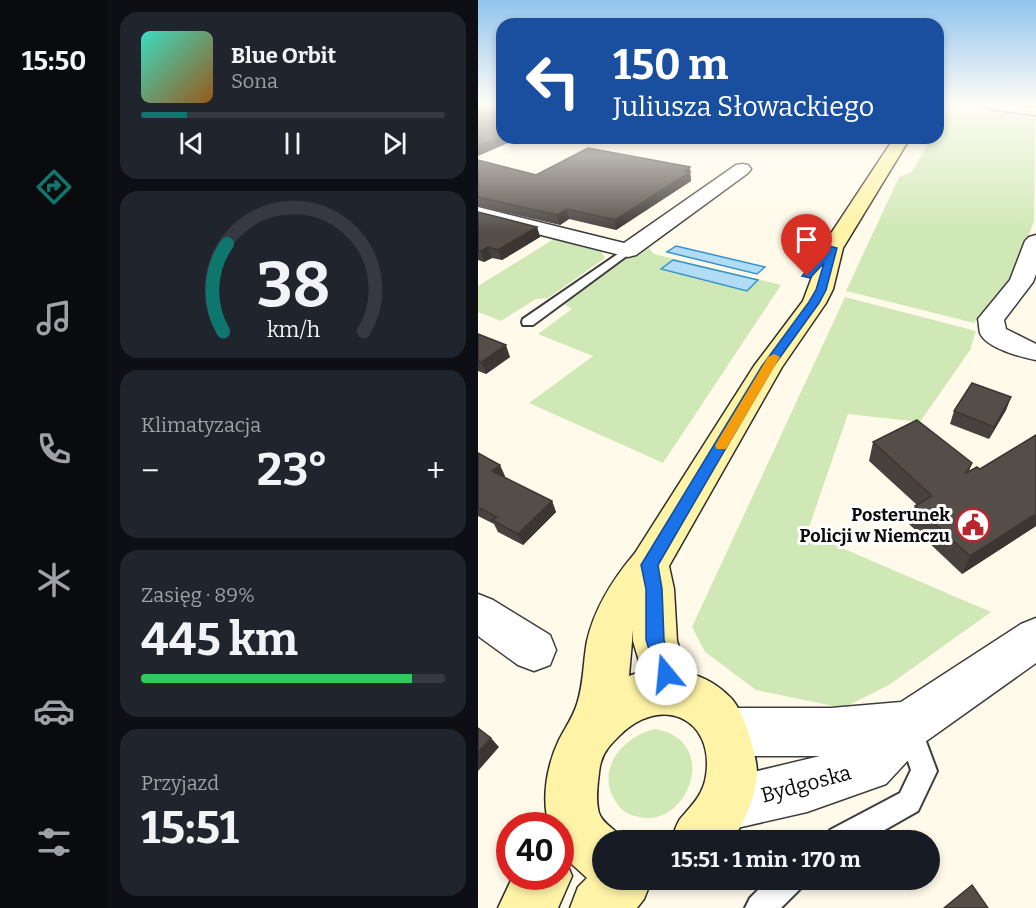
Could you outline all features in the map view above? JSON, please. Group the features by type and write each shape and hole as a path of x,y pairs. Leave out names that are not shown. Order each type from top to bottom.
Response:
{"street":[{"path":"596,721 606,686 609,641 617,613 628,590 649,565 768,366 821,290 832,248 896,147"},
{"path":"478,213 628,250 742,169"},
{"path":"1036,241 1021,282 991,319 992,333 1019,348 1036,352"},
{"path":"649,565 654,589 655,640 671,691"},
{"path":"478,613 534,650"},
{"name":"Bydgoska","path":"711,823 807,786 868,766 908,726 1036,638"},
{"path":"579,839 571,774 580,745 596,721 611,709 643,692 671,691 690,695 711,710 726,732 733,760 728,796 711,823"},
{"path":"726,732 831,732 908,726"},
{"path":"527,908 537,890"},
{"path":"599,908 615,890"}],"lane":[{"path":"528,322 628,250"},
{"path":"858,830 910,802 924,771 908,726"},
{"path":"760,908 779,890"}],"green space":[{"path":"926,147 1035,147 1034,221 1012,280 974,323 846,291 899,177 912,172"},
{"path":"554,239 601,251 605,258 548,298 536,299 501,321 478,312 478,286"},
{"path":"646,245 654,254 781,285 663,463 529,403 593,356 538,334 572,309 564,304"},
{"path":"845,297 976,331 970,350 920,422 848,414 807,533 991,612 889,685 843,708 756,690 705,652 692,627"},
{"path":"656,729 676,737 688,750 692,766 690,782 683,798 671,810 656,817 639,817 631,815 616,803 609,787 611,764 624,745 645,732"}],"water":[{"path":"676,246 765,267 757,274 667,252"},
{"path":"673,260 758,280 747,291 661,269"}],"building":[{"path":"588,148 690,167 684,171 690,172 615,220 567,209 557,215 478,197 478,160 536,175"},
{"path":"478,212 537,227 498,250 488,247 478,251"},
{"path":"478,334 506,345 481,362 478,360"},
{"path":"972,383 1011,397 994,427 954,411"},
{"path":"917,420 972,463 966,473 977,467 980,469 1036,435 1036,514 970,556 915,506 932,496 873,442"},
{"path":"478,453 500,465 492,471 552,501 518,534 492,520 497,517 478,507"},
{"path":"478,728 491,738 478,752"},
{"path":"972,885 988,908 944,908"}],"slow traffic":[{"path":"721,446 774,357"}],"place":[{"name":"Posterunek Policji w Niemczu","path":"973,525"}],"route":[{"path":"666,674 655,640 654,589 649,565 669,528 698,487 768,366 814,303 821,290 832,248 807,276"}]}
